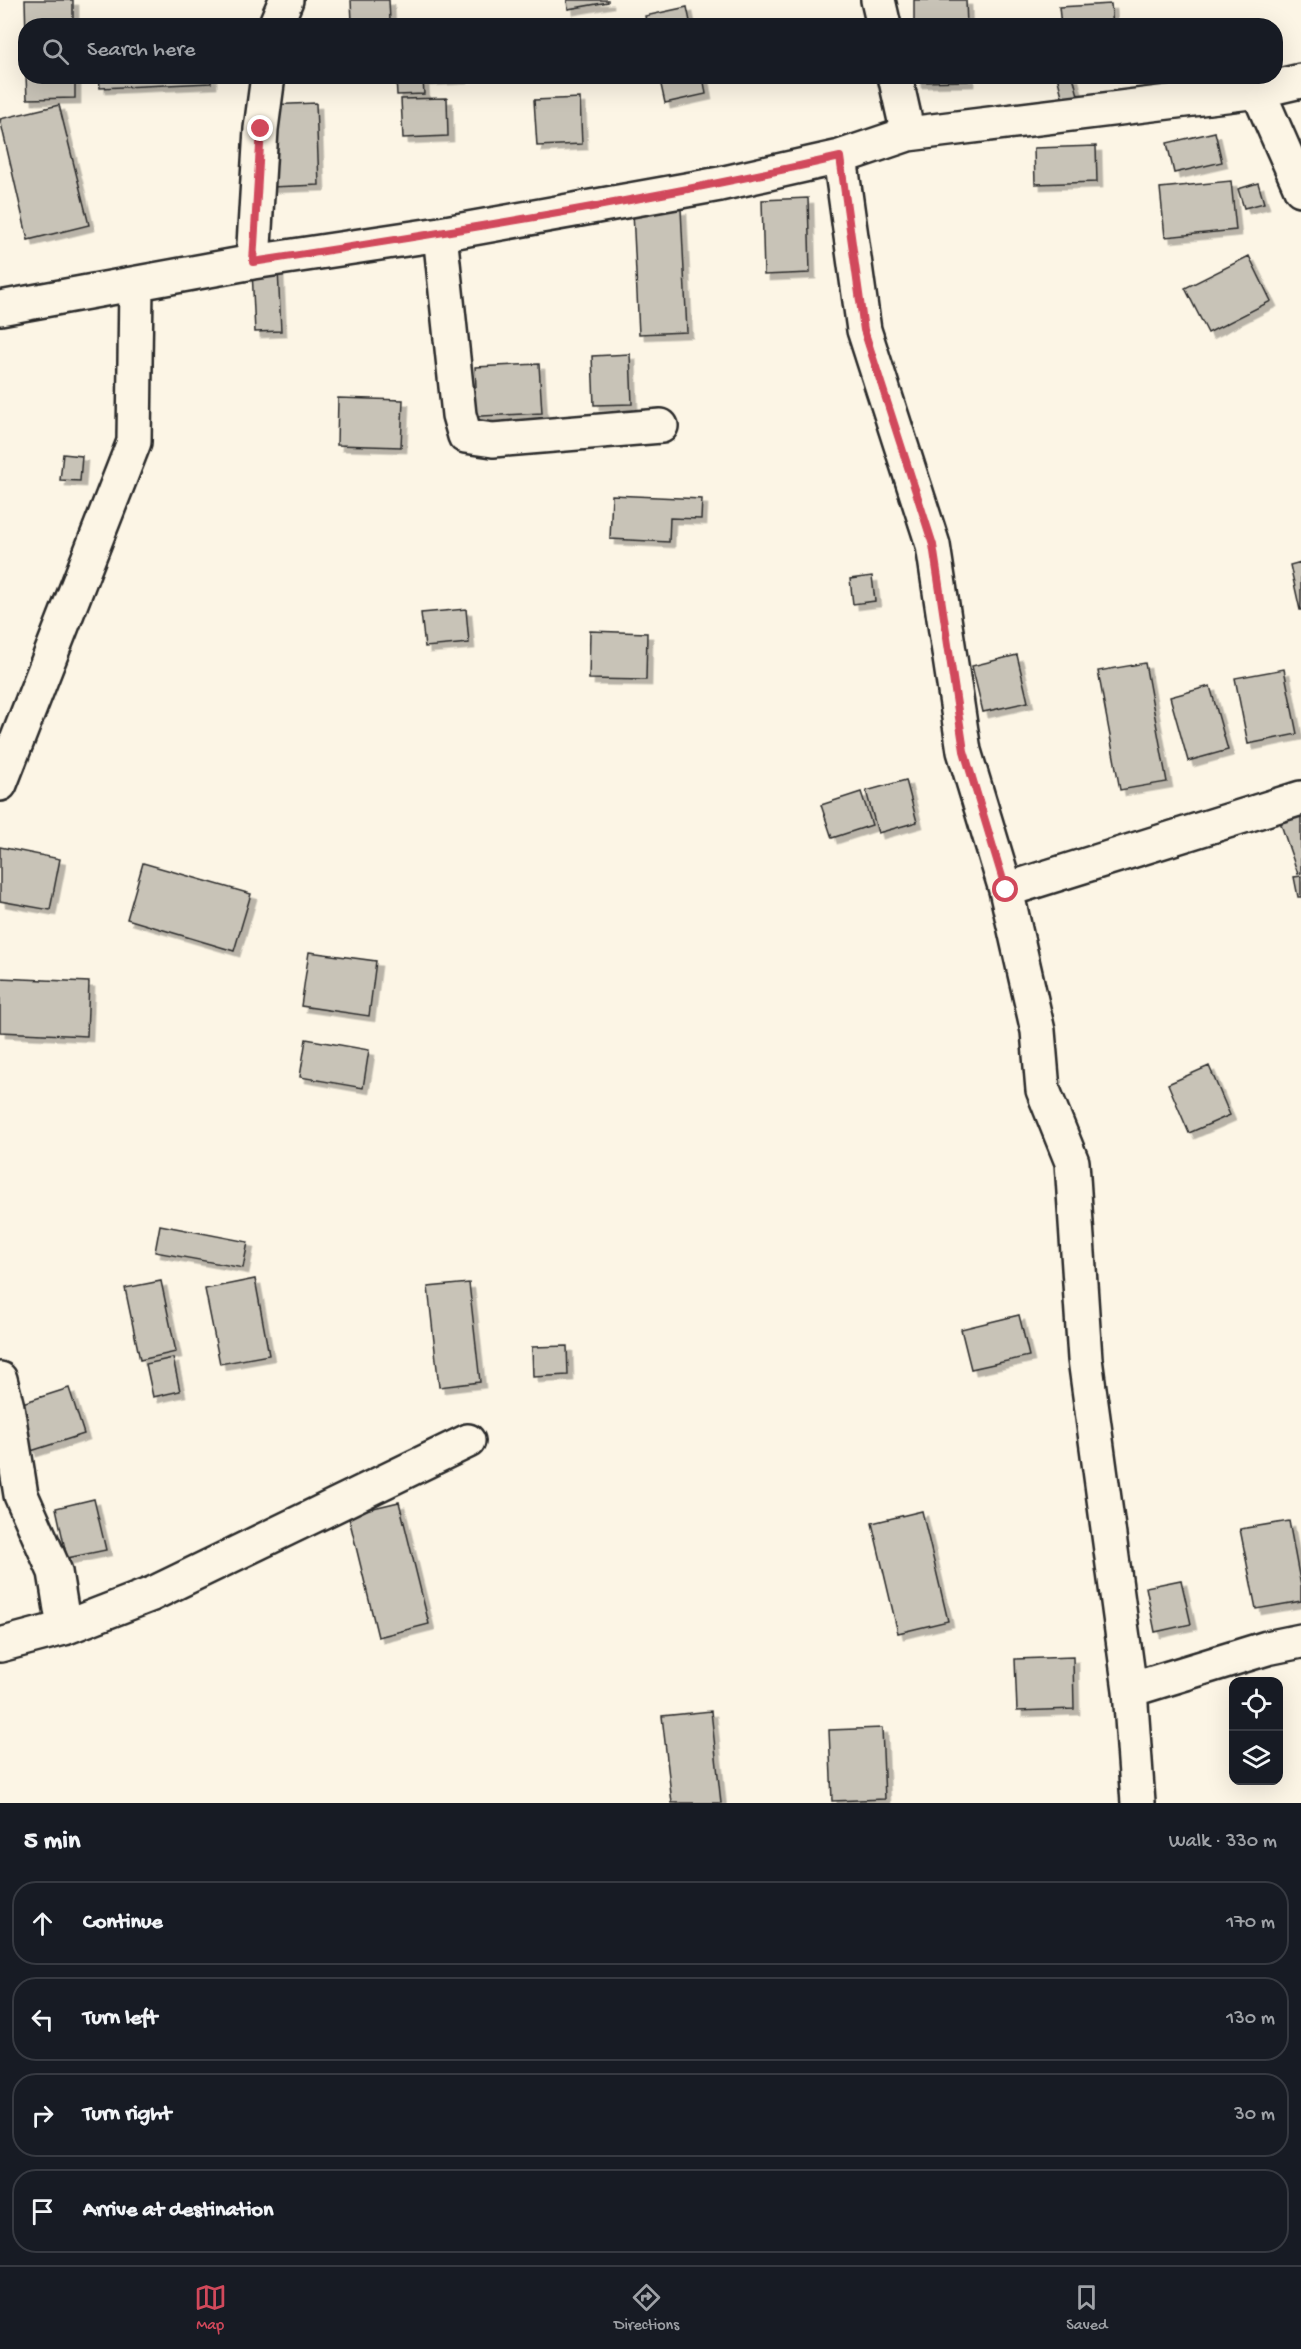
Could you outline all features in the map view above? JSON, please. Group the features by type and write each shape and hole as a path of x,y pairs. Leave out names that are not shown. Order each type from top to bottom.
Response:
{"street":[{"path":"278,18 286,0"},
{"path":"878,0 882,18"},
{"path":"0,308 253,262 440,234 720,184 840,157 908,134 1258,92 1301,81"},
{"path":"253,262 261,129 267,84"},
{"path":"897,84 908,134"},
{"path":"1258,92 1301,189"},
{"path":"840,157 864,330 933,545 964,751 1006,890 1038,1031 1043,1090 1072,1162 1085,1359 1130,1690 1138,1803"},
{"path":"440,234 459,415 465,436 493,440 661,426"},
{"path":"0,784 134,442 136,284"},
{"path":"1006,890 1301,798"},
{"path":"0,1379 7,1407 21,1495 55,1572 64,1628"},
{"path":"0,1645 64,1628 152,1594 468,1441"},
{"path":"1130,1690 1267,1648 1301,1641"}],"building":[{"path":"25,0 73,0 73,18 25,18"},
{"path":"351,0 389,0 390,18 352,18"},
{"path":"567,0 608,0 608,2 568,9"},
{"path":"914,0 966,0 967,18 914,18"},
{"path":"1111,4 1112,18 1060,18 1059,7"},
{"path":"687,7 689,18 645,18 645,16"},
{"path":"26,84 75,84 75,98 27,99"},
{"path":"100,84 189,84 100,88"},
{"path":"396,84 423,84 424,94 397,95"},
{"path":"661,84 704,84 706,94 665,103"},
{"path":"1059,84 1075,84 1080,103 1065,108"},
{"path":"447,98 448,136 403,138 401,99"},
{"path":"580,98 582,144 537,146 534,100"},
{"path":"316,103 319,185 271,187 267,105"},
{"path":"59,105 89,225 28,240 0,119"},
{"path":"1215,132 1222,162 1174,173 1167,143"},
{"path":"1096,146 1097,182 1035,184 1034,148"},
{"path":"1231,181 1236,230 1165,237 1160,188"},
{"path":"1258,183 1264,203 1244,208 1238,189"},
{"path":"808,198 810,273 764,275 762,200"},
{"path":"681,209 687,332 639,334 633,212"},
{"path":"1249,256 1271,301 1208,333 1185,288"},
{"path":"278,269 281,331 255,332 252,270"},
{"path":"630,354 632,404 594,405 592,356"},
{"path":"539,364 542,413 462,417 461,387 476,387 475,367"},
{"path":"338,398 403,400 401,447 337,445"},
{"path":"63,454 82,456 80,481 60,480"},
{"path":"612,495 702,499 701,519 670,518 669,542 610,539"},
{"path":"1301,562 1301,610 1300,610 1290,565"},
{"path":"872,576 875,601 853,604 850,579"},
{"path":"466,609 469,643 425,647 421,613"},
{"path":"590,631 647,633 646,680 589,679"},
{"path":"1017,655 1028,702 983,712 972,666"},
{"path":"1145,663 1167,782 1120,790 1098,671"},
{"path":"1284,669 1297,734 1248,744 1235,678"},
{"path":"1210,686 1228,750 1188,761 1170,697"},
{"path":"906,780 917,822 878,833 866,791"},
{"path":"861,792 872,825 832,838 821,805"},
{"path":"1301,801 1301,873 1298,874 1276,810"},
{"path":"0,847 60,859 50,910 0,901"},
{"path":"143,863 251,894 234,951 127,919"},
{"path":"1301,876 1301,897 1298,897 1294,877"},
{"path":"309,952 376,961 369,1016 301,1006"},
{"path":"0,978 89,982 87,1036 0,1032"},
{"path":"306,1039 369,1050 363,1088 300,1077"},
{"path":"1209,1066 1230,1115 1189,1133 1168,1084"},
{"path":"160,1225 248,1242 243,1268 155,1252"},
{"path":"255,1279 269,1355 220,1364 205,1289"},
{"path":"161,1281 176,1352 140,1360 125,1288"},
{"path":"469,1283 480,1382 439,1387 428,1287"},
{"path":"1019,1315 1029,1356 971,1369 961,1329"},
{"path":"567,1346 568,1375 533,1377 532,1347"},
{"path":"173,1358 180,1391 153,1397 146,1364"},
{"path":"69,1388 84,1434 31,1451 16,1405"},
{"path":"94,1499 106,1550 67,1558 56,1508"},
{"path":"399,1502 429,1624 378,1637 348,1514"},
{"path":"922,1511 948,1621 898,1633 872,1523"},
{"path":"1289,1521 1301,1586 1301,1601 1256,1609 1240,1529"},
{"path":"1181,1580 1191,1624 1155,1632 1146,1587"},
{"path":"1073,1657 1074,1709 1017,1711 1015,1659"},
{"path":"711,1711 721,1803 672,1803 662,1716"},
{"path":"882,1728 885,1799 832,1801 829,1730"}],"route":[{"path":"261,129 253,262 440,234 720,184 840,157 864,330 933,545 964,751 1006,890"}]}
